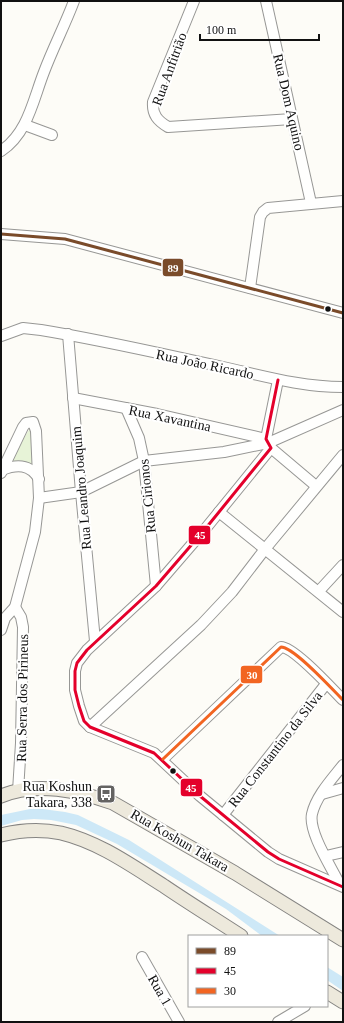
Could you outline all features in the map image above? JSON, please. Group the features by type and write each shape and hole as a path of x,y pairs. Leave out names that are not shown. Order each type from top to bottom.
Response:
{"main road":[{"name":"Rua Koshun Takara","path":"1,796 18,791 57,789 92,795 113,803 235,872 343,940"},
{"path":"1,835 28,830 62,833 103,849 132,865 239,935"},
{"path":"328,993 343,1002"}],"street":[{"path":"1,151 17,138 25,125 44,71 74,1"},
{"name":"Rua Anfitrião","path":"194,1 154,102 153,109 155,116 168,127 292,119"},
{"name":"Rua Dom Aquino","path":"266,1 311,204"},
{"path":"25,125 52,135"},
{"path":"250,288 260,217 263,212 268,208 343,201"},
{"path":"1,234 65,239 343,313"},
{"name":"Rua João Ricardo","path":"1,336 23,328 68,334 308,386 343,387"},
{"name":"Rua Leandro Joaquim","path":"68,334 80,492 95,641"},
{"path":"278,380 268,443 219,512 156,586 95,641 80,658 75,671 75,690 84,721 90,727 106,735 146,749 163,759 200,796 279,860 341,886"},
{"name":"Rua Xavantina","path":"73,398 126,408 268,443 316,486"},
{"name":"Rua Cirionos","path":"126,408 139,438 144,461 156,586"},
{"path":"39,498 80,492 144,461 224,452 268,443 343,410"},
{"path":"1,630 6,618 15,607 32,546 39,498 36,426 33,422 30,421 23,427 2,472"},
{"path":"90,727 201,625 232,592 316,486 343,455"},
{"path":"2,472 21,466 34,472 39,479"},
{"path":"219,512 319,591 343,612"},
{"path":"319,591 343,564"},
{"name":"Rua Serra dos Pirineus","path":"15,607 22,617 23,627 22,743 18,791"},
{"path":"163,759 277,648 284,647 311,668 343,700"},
{"name":"Rua Constantino da Silva","path":"222,815 326,684"},
{"path":"341,886 314,834 312,823 316,803 343,765"},
{"path":"322,794 343,788"},
{"path":"326,856 343,852"},
{"name":"Rua 1","path":"142,957 179,1022"},
{"path":"278,1022 303,1007"}],"green space":[{"path":"30,428 36,470 7,466"}],"water":[{"path":"35,808 78,815 129,840 278,935 261,935 226,909 117,844 76,825 51,820 34,819 22,820 1,826 1,815"},
{"path":"328,968 343,977 343,991 328,981"}],"transit line":[{"name":"89","path":"1,234 65,239 343,313"},
{"name":"45","path":"278,380 266,439 271,448 206,528 156,586 87,650 77,663 75,671 75,690 84,721 90,727 154,753 200,796 268,852 279,859 343,887"},
{"name":"30","path":"163,759 281,647 295,654 322,678 343,700"}],"place":[{"name":"Rua Koshun Takara, 338","path":"106,794"}]}
